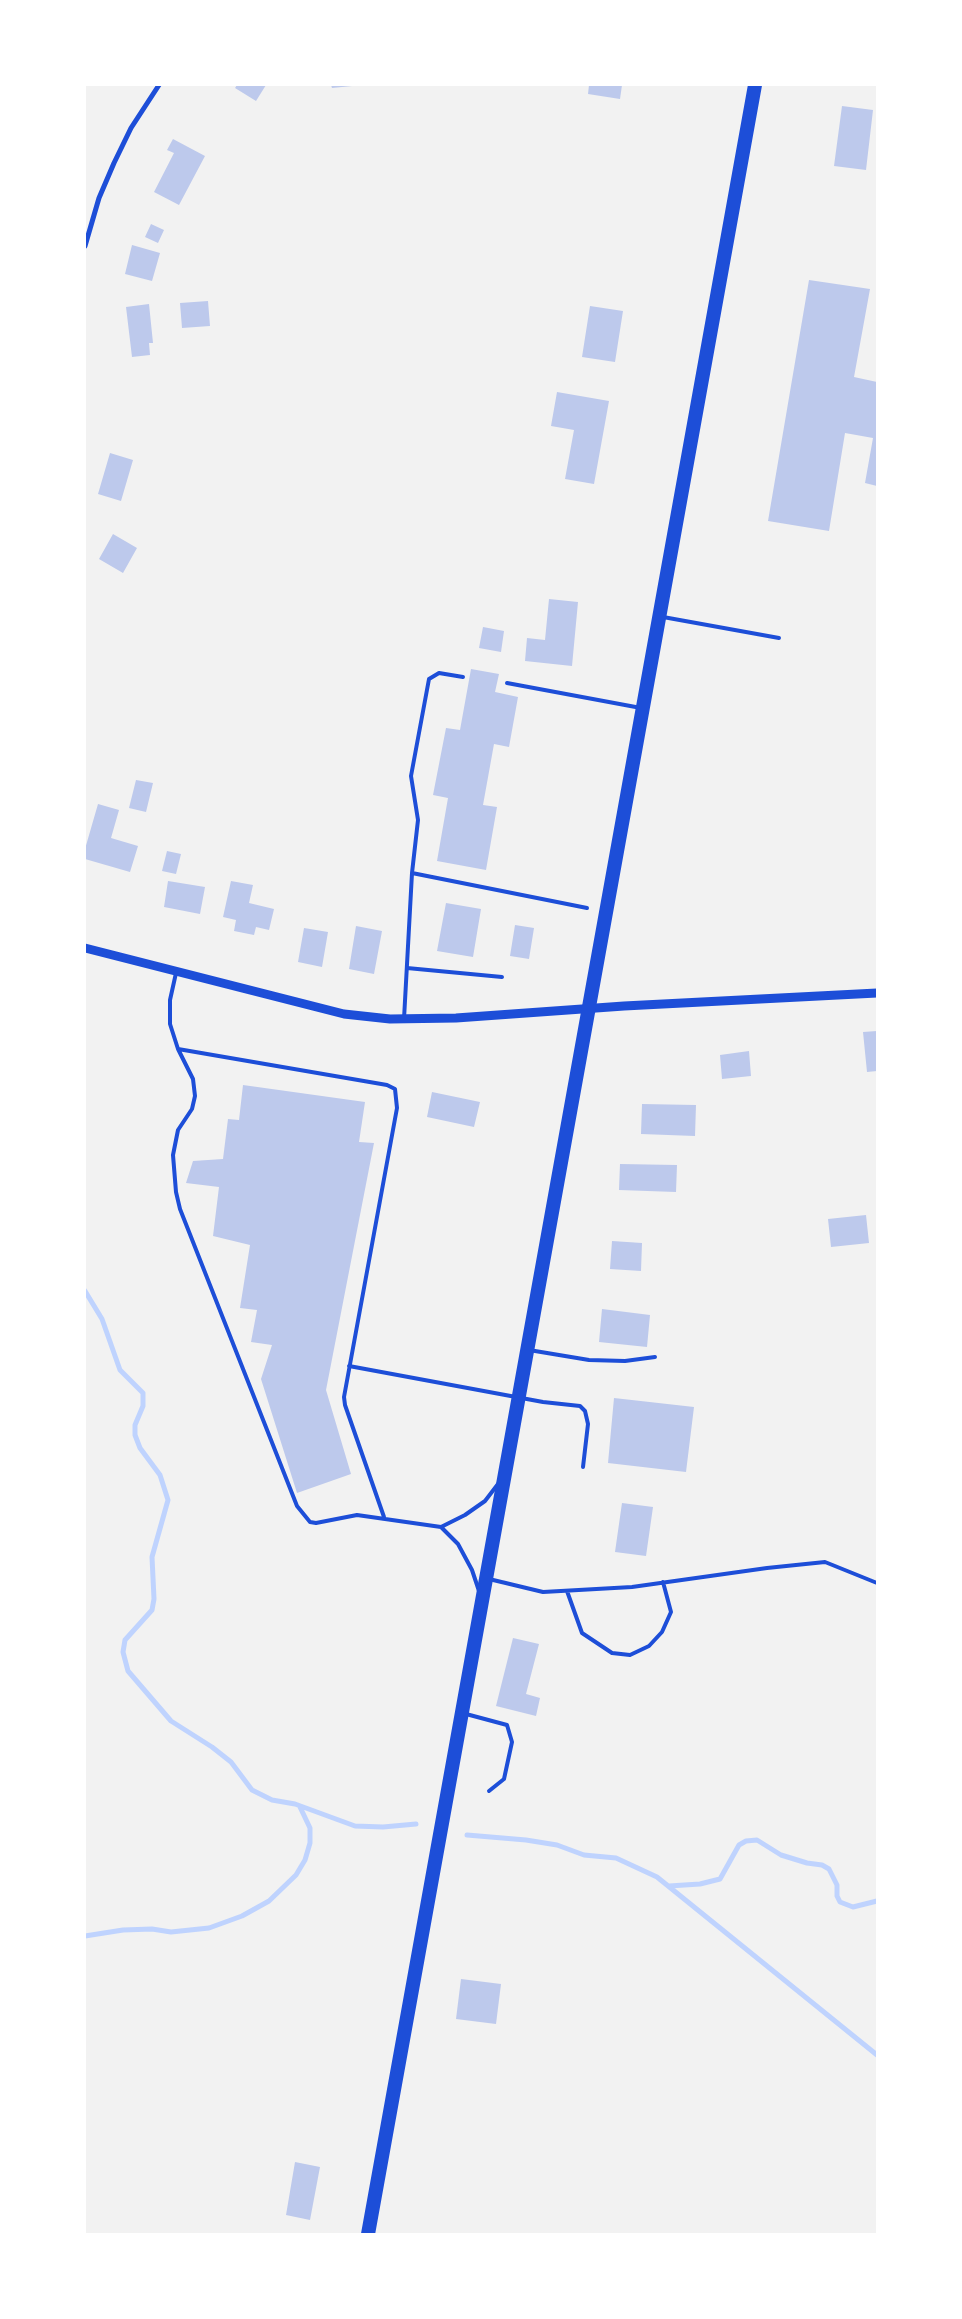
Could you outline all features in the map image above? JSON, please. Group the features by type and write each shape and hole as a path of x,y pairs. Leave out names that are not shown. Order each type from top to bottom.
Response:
{"highway":[{"path":"368,2234 755,85"}],"street":[{"path":"85,246 99,198 114,163 131,128 159,85"},
{"path":"85,948 176,973 344,1014 404,1019 456,1018 877,993"}],"lane":[{"path":"660,617 779,638"},
{"path":"404,1019 412,873 418,820 411,776 429,680 438,673 463,677"},
{"path":"507,683 643,708"},
{"path":"412,873 587,908"},
{"path":"407,968 502,977"},
{"path":"176,973 170,1000 170,1024 178,1049 193,1079 195,1096 192,1109 178,1130 173,1155 176,1192 180,1209 297,1506 310,1522 316,1523 357,1515 441,1527 465,1515 485,1501 504,1476"},
{"path":"178,1049 387,1085 395,1089 397,1108 345,1384 345,1405 384,1518"},
{"path":"527,1350 589,1360 625,1361 655,1357"},
{"path":"349,1366 518,1398 580,1406 585,1411 588,1424 583,1467"},
{"path":"441,1527 458,1544 467,1561 482,1600"},
{"path":"485,1578 543,1592 632,1587 825,1562 877,1583"},
{"path":"567,1590 582,1633 612,1653 630,1655 649,1646 662,1632 671,1612 663,1582"},
{"path":"461,1712 507,1725 512,1742 504,1779 489,1792"}],"building":[{"path":"237,85 266,85 256,101 235,88"},
{"path":"331,85 352,85 352,86 332,88"},
{"path":"589,85 622,85 620,99 588,94"},
{"path":"842,106 873,110 866,170 834,166"},
{"path":"173,139 205,156 179,205 154,192 174,153 167,150"},
{"path":"151,224 164,230 158,243 145,237"},
{"path":"132,245 160,253 152,281 125,274"},
{"path":"809,280 870,289 854,377 877,382 877,486 865,483 873,438 845,433 829,531 768,521"},
{"path":"208,301 210,326 182,328 180,303"},
{"path":"149,304 153,343 149,343 150,355 132,357 126,307"},
{"path":"590,306 623,311 615,362 582,357"},
{"path":"557,392 609,401 594,484 565,479 574,430 551,426"},
{"path":"110,453 133,460 121,501 98,494"},
{"path":"113,534 137,548 123,573 99,559"},
{"path":"549,599 578,602 572,666 525,661 527,638 545,640"},
{"path":"483,627 504,631 501,652 479,648"},
{"path":"471,669 499,674 495,692 518,697 509,747 494,744 483,805 497,807 486,870 437,861 448,798 433,795 446,728 460,730"},
{"path":"136,780 153,783 146,812 129,808"},
{"path":"98,804 119,810 111,838 138,846 130,872 85,859 85,849"},
{"path":"167,851 181,854 176,874 162,871"},
{"path":"168,881 205,887 200,914 164,907"},
{"path":"231,881 253,885 249,903 274,909 269,930 256,927 254,935 234,931 236,920 223,917"},
{"path":"446,903 481,909 473,957 437,951"},
{"path":"515,925 534,928 529,959 510,956"},
{"path":"356,926 382,931 374,974 349,969"},
{"path":"304,928 328,932 322,967 298,962"},
{"path":"877,1031 877,1071 867,1072 863,1032"},
{"path":"749,1051 751,1076 722,1079 720,1055"},
{"path":"243,1085 365,1102 359,1142 374,1143 326,1390 351,1474 297,1493 261,1379 272,1345 251,1342 257,1310 240,1308 250,1245 213,1236 219,1187 186,1183 193,1161 223,1159 228,1119 239,1120"},
{"path":"432,1092 480,1102 474,1127 427,1117"},
{"path":"642,1104 696,1105 695,1136 641,1134"},
{"path":"620,1164 677,1165 676,1192 619,1190"},
{"path":"866,1215 869,1243 831,1247 828,1219"},
{"path":"612,1241 642,1243 641,1271 610,1269"},
{"path":"602,1309 650,1315 647,1347 599,1342"},
{"path":"614,1398 694,1407 686,1472 608,1463"},
{"path":"622,1503 653,1507 646,1556 615,1552"},
{"path":"513,1638 539,1644 526,1694 540,1698 536,1716 496,1706"},
{"path":"461,1979 501,1984 496,2024 456,2019"},
{"path":"295,2162 320,2167 310,2220 286,2215"}],"waterway":[{"path":"85,1291 102,1319 120,1370 143,1393 143,1406 135,1425 135,1435 140,1448 160,1475 168,1500 152,1557 154,1599 152,1610 125,1640 123,1652 128,1671 171,1721 212,1747 231,1762 252,1790 272,1800 295,1804 355,1826 383,1827 416,1824"},
{"path":"85,1936 123,1930 152,1929 171,1932 209,1928 242,1916 269,1901 296,1875 305,1860 310,1843 310,1828 300,1807"},
{"path":"467,1835 526,1840 557,1845 584,1855 616,1858 657,1877 877,2055"},
{"path":"669,1886 700,1884 720,1879 739,1845 746,1841 757,1840 781,1855 807,1863 822,1865 829,1869 837,1885 837,1896 840,1902 853,1907 877,1901"}]}
